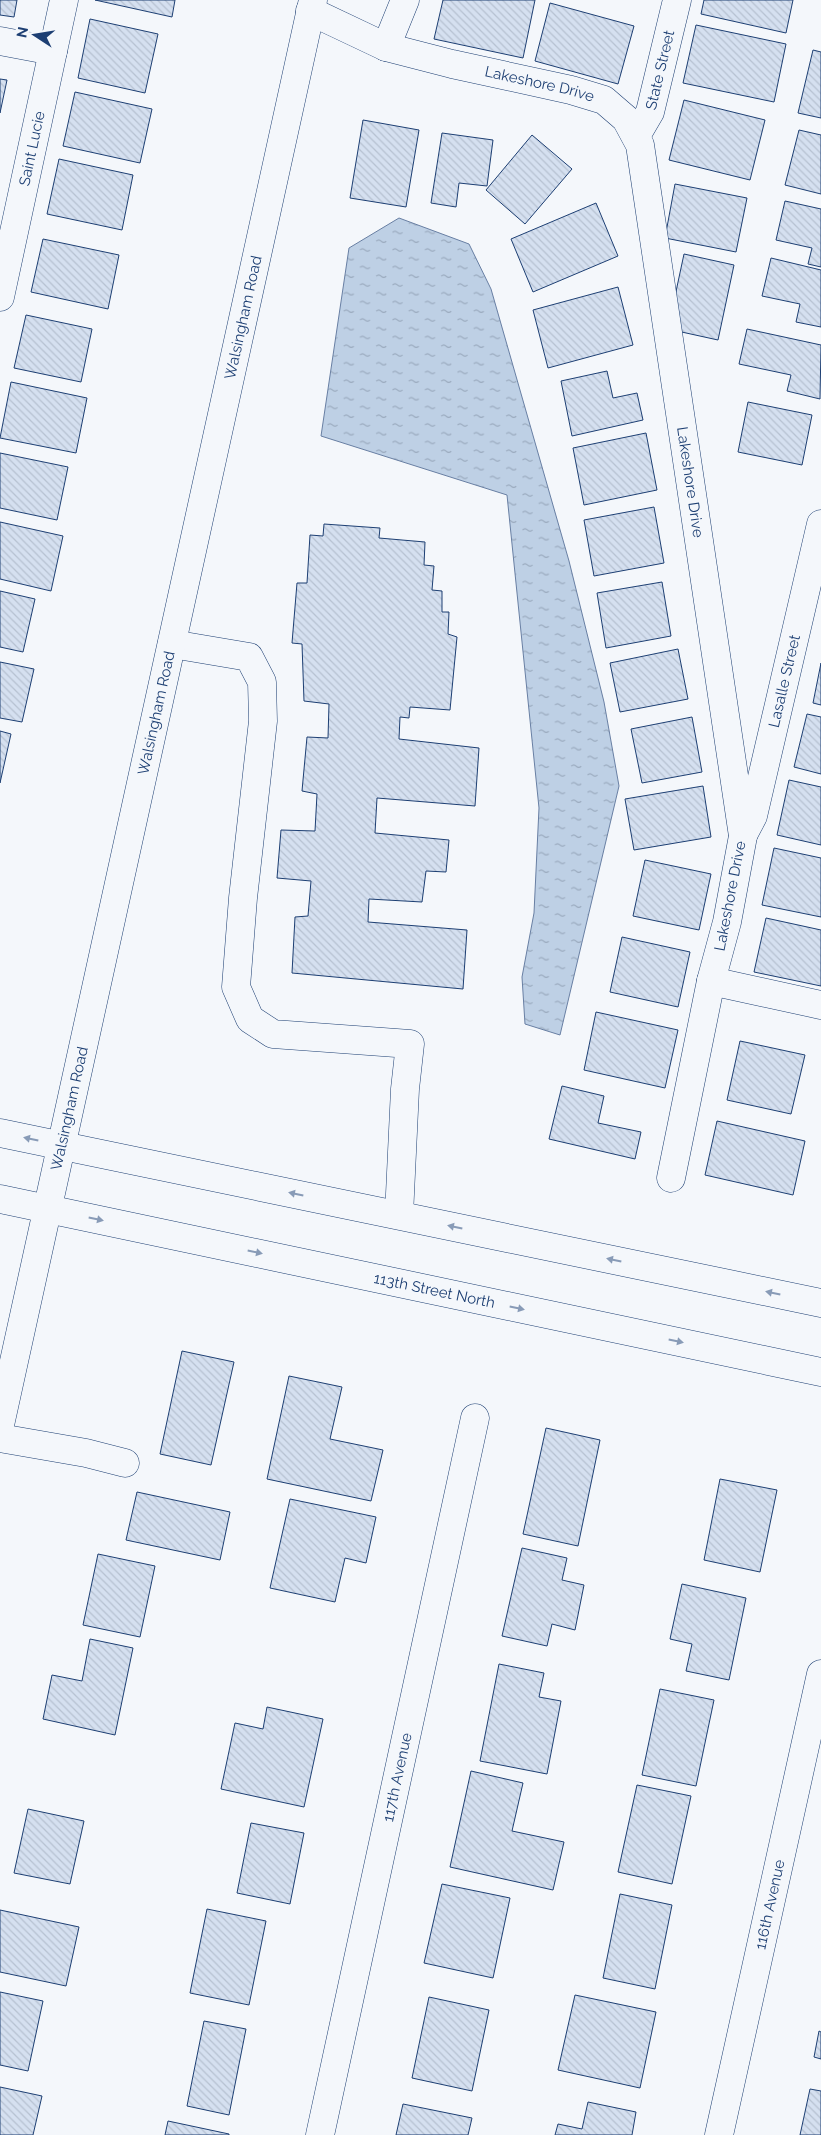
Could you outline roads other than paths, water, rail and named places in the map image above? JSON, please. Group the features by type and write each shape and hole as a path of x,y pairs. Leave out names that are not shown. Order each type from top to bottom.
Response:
{"street":[{"name":"Saint Lucie","path":"0,297 64,0"},
{"path":"386,47 405,0"},
{"name":"State Street","path":"636,136 650,112 677,0"},
{"name":"Lakeshore Drive","path":"311,5 386,47 452,64 571,90 604,100 626,119 640,145 743,836 727,922 712,981 671,1178"},
{"name":"Walsingham Road","path":"0,1426 311,5"},
{"path":"0,41 53,51"},
{"name":"Lasalle Street","path":"743,836 753,816 821,524"},
{"path":"172,644 249,658 262,682 263,721 243,898 236,986 250,1019 273,1034 410,1044 404,1089 400,1215"},
{"path":"712,981 821,1005"},
{"path":"0,1133 821,1303"},
{"name":"113th Street North","path":"0,1199 821,1372"},
{"name":"117th Avenue","path":"320,2135 475,1418"},
{"path":"0,1438 125,1462"},
{"name":"116th Avenue","path":"719,2135 821,1674"}],"water":[{"path":"399,218 469,244 491,289 569,561 604,702 619,786 560,1035 525,1024 522,977 534,913 539,808 507,495 321,436 349,248"}]}
